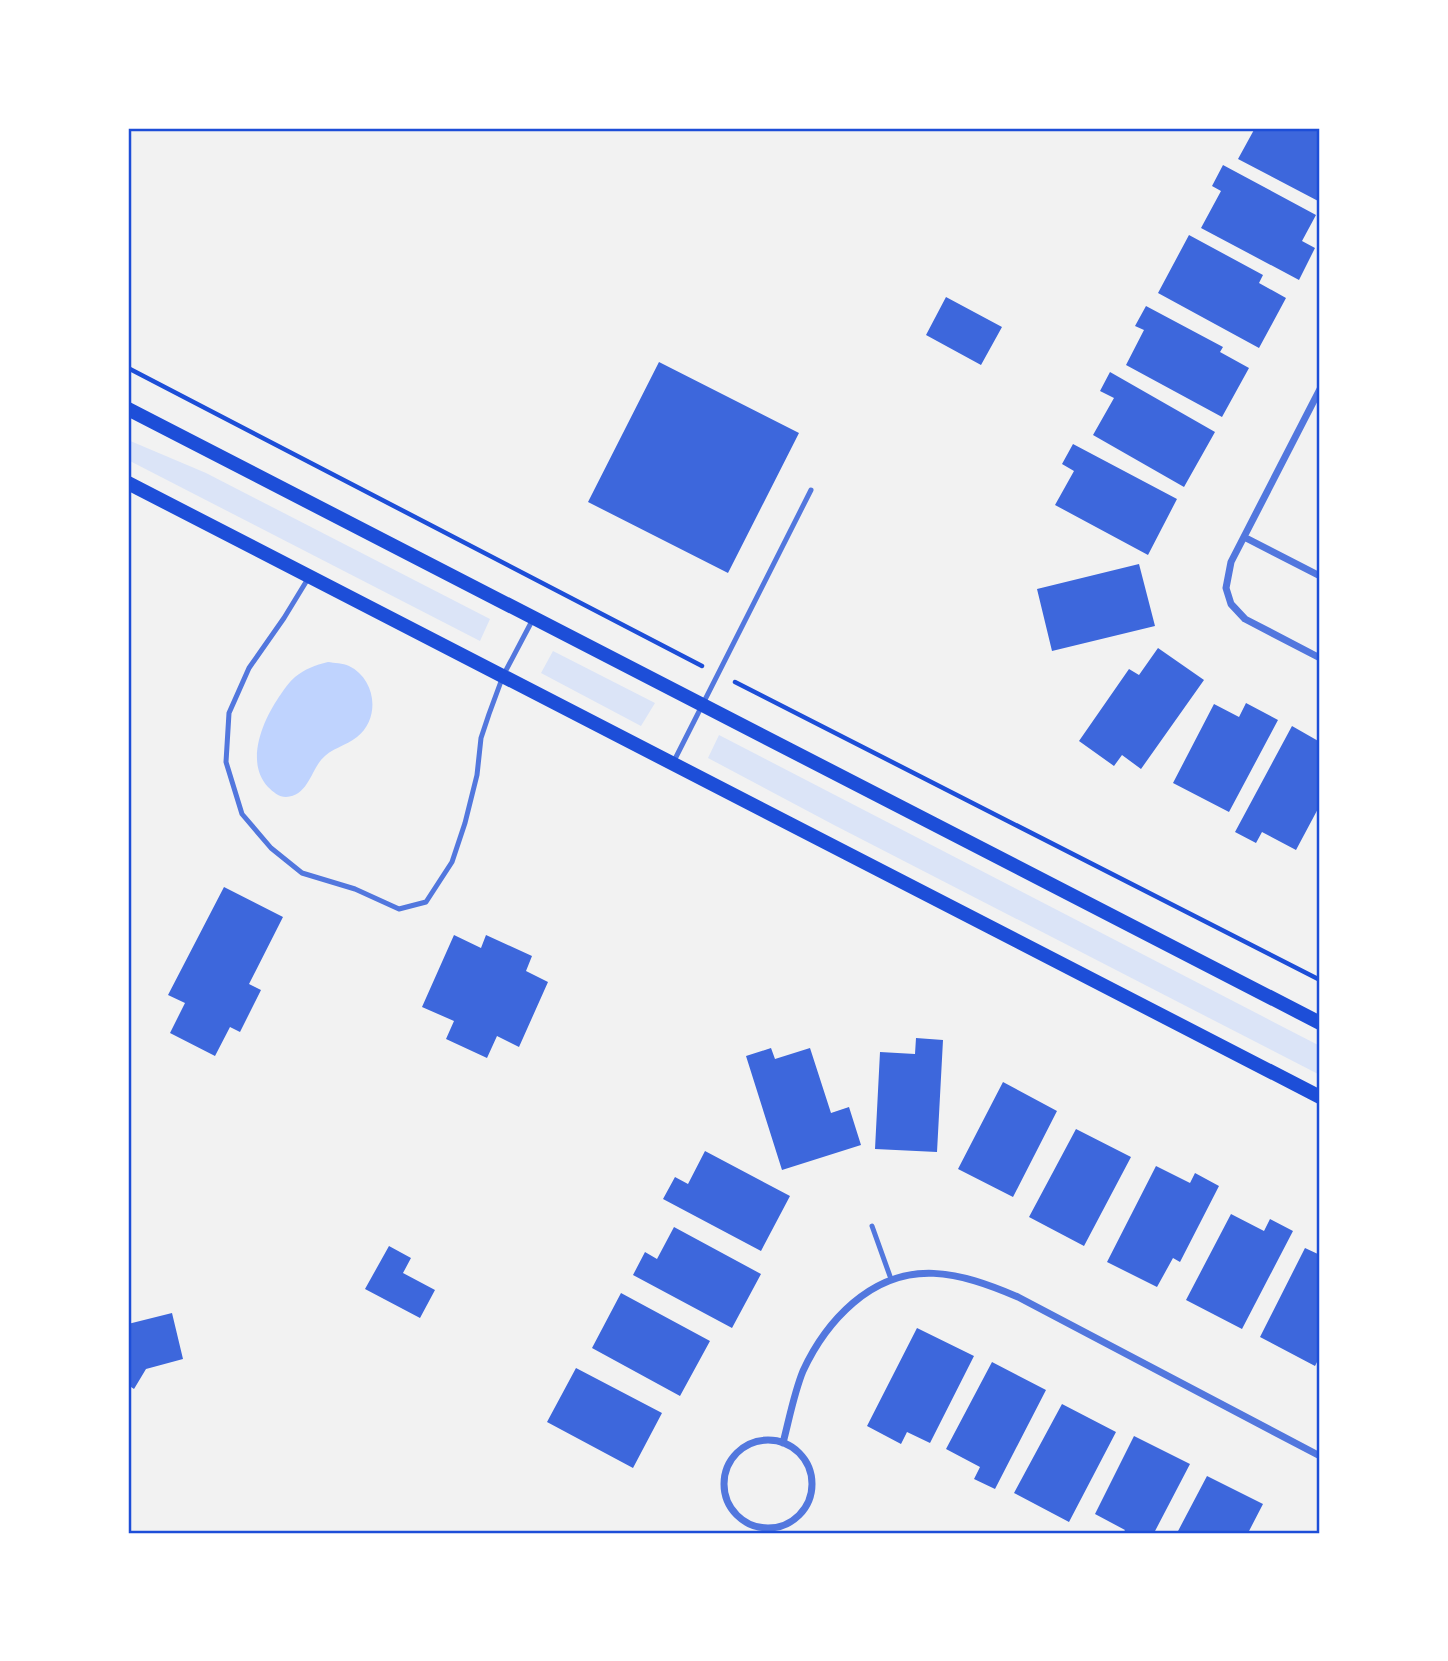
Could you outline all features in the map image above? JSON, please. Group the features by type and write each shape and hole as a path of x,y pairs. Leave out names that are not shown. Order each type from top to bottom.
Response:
{"main road":[{"path":"128,409 1320,1023"},
{"path":"128,483 1320,1097"}],"street":[{"path":"1320,389 1231,562 1226,588 1231,604 1245,619 1320,658"},
{"path":"1244,537 1320,576"},
{"path":"783,1443 803,1373 818,1342 841,1313 864,1293 891,1279 913,1273 945,1274 982,1282 1018,1297 1320,1456"},
{"path":"768,1440 783,1443 795,1450 805,1461 811,1474 812,1488 808,1502 801,1514 783,1525 762,1528 749,1524 737,1515 728,1503 724,1489 725,1474 731,1461 741,1450 754,1443 768,1440"}],"lane":[{"path":"673,763 811,490"},
{"path":"309,576 284,618 248,668 229,713 226,762 243,814 271,848 302,873 355,889 399,909 426,902 452,862 477,775 481,738 503,676 533,618"},
{"path":"872,1226 891,1279"}],"path":[{"path":"128,368 695,662"},
{"path":"731,681 1320,980"}],"shaded area":[{"path":"128,440 206,473 490,619 480,641 128,460"},
{"path":"553,651 655,703 641,726 541,673"},
{"path":"719,735 1320,1046 1320,1075 708,758"}],"water":[{"path":"328,662 349,666 365,680 372,699 370,720 357,737 321,760 304,788 293,796 281,796 268,787 261,777 257,752 263,727 291,681 306,670"}],"building":[{"path":"1255,128 1314,128 1320,131 1320,202 1238,159"},
{"path":"1223,165 1316,215 1302,241 1315,248 1299,280 1201,228 1221,191 1212,186"},
{"path":"1189,235 1263,275 1259,283 1286,298 1259,348 1158,293"},
{"path":"946,297 1002,327 981,365 926,335"},
{"path":"1146,306 1223,347 1220,352 1249,368 1222,417 1126,365 1144,330 1135,326"},
{"path":"659,362 799,433 728,573 588,502"},
{"path":"1110,372 1215,432 1184,487 1093,435 1114,398 1100,391"},
{"path":"1073,444 1177,499 1148,555 1055,505 1074,471 1062,464"},
{"path":"1139,564 1155,626 1052,651 1037,589"},
{"path":"1158,648 1204,680 1141,769 1122,755 1114,766 1079,741 1129,669 1139,675"},
{"path":"1246,703 1278,720 1229,812 1173,783 1214,704 1239,717"},
{"path":"1292,726 1320,742 1320,805 1296,850 1262,832 1256,843 1235,832"},
{"path":"224,887 283,917 249,984 261,990 240,1032 230,1027 215,1056 170,1033 185,1003 168,995"},
{"path":"454,935 481,948 486,935 532,956 526,971 548,982 519,1047 497,1036 487,1058 446,1039 454,1021 422,1007"},
{"path":"916,1038 943,1040 937,1152 875,1149 880,1052 915,1054"},
{"path":"771,1048 775,1059 810,1048 831,1113 849,1107 861,1145 782,1170 746,1056"},
{"path":"1003,1082 1057,1111 1013,1197 958,1169"},
{"path":"1076,1129 1131,1157 1084,1246 1029,1217"},
{"path":"705,1151 790,1196 761,1251 663,1199 675,1177 688,1184"},
{"path":"1156,1166 1190,1183 1195,1173 1219,1186 1180,1262 1173,1258 1157,1287 1107,1262"},
{"path":"1231,1214 1264,1231 1270,1219 1293,1231 1242,1329 1186,1300"},
{"path":"674,1227 761,1274 732,1328 633,1275 645,1252 657,1259"},
{"path":"389,1246 411,1258 403,1273 435,1290 420,1318 365,1289"},
{"path":"1305,1248 1320,1255 1320,1356 1315,1366 1260,1337"},
{"path":"621,1293 710,1341 680,1396 592,1348"},
{"path":"172,1313 183,1359 146,1369 134,1389 128,1385 128,1324"},
{"path":"917,1328 974,1356 930,1443 907,1432 901,1444 867,1426"},
{"path":"992,1362 1046,1390 995,1489 974,1479 980,1467 946,1449"},
{"path":"576,1368 662,1413 633,1468 547,1422"},
{"path":"1062,1404 1116,1432 1069,1522 1014,1493"},
{"path":"1134,1436 1190,1464 1154,1533 1123,1533 1125,1530 1095,1514"},
{"path":"1207,1476 1263,1504 1248,1533 1177,1533"}]}
